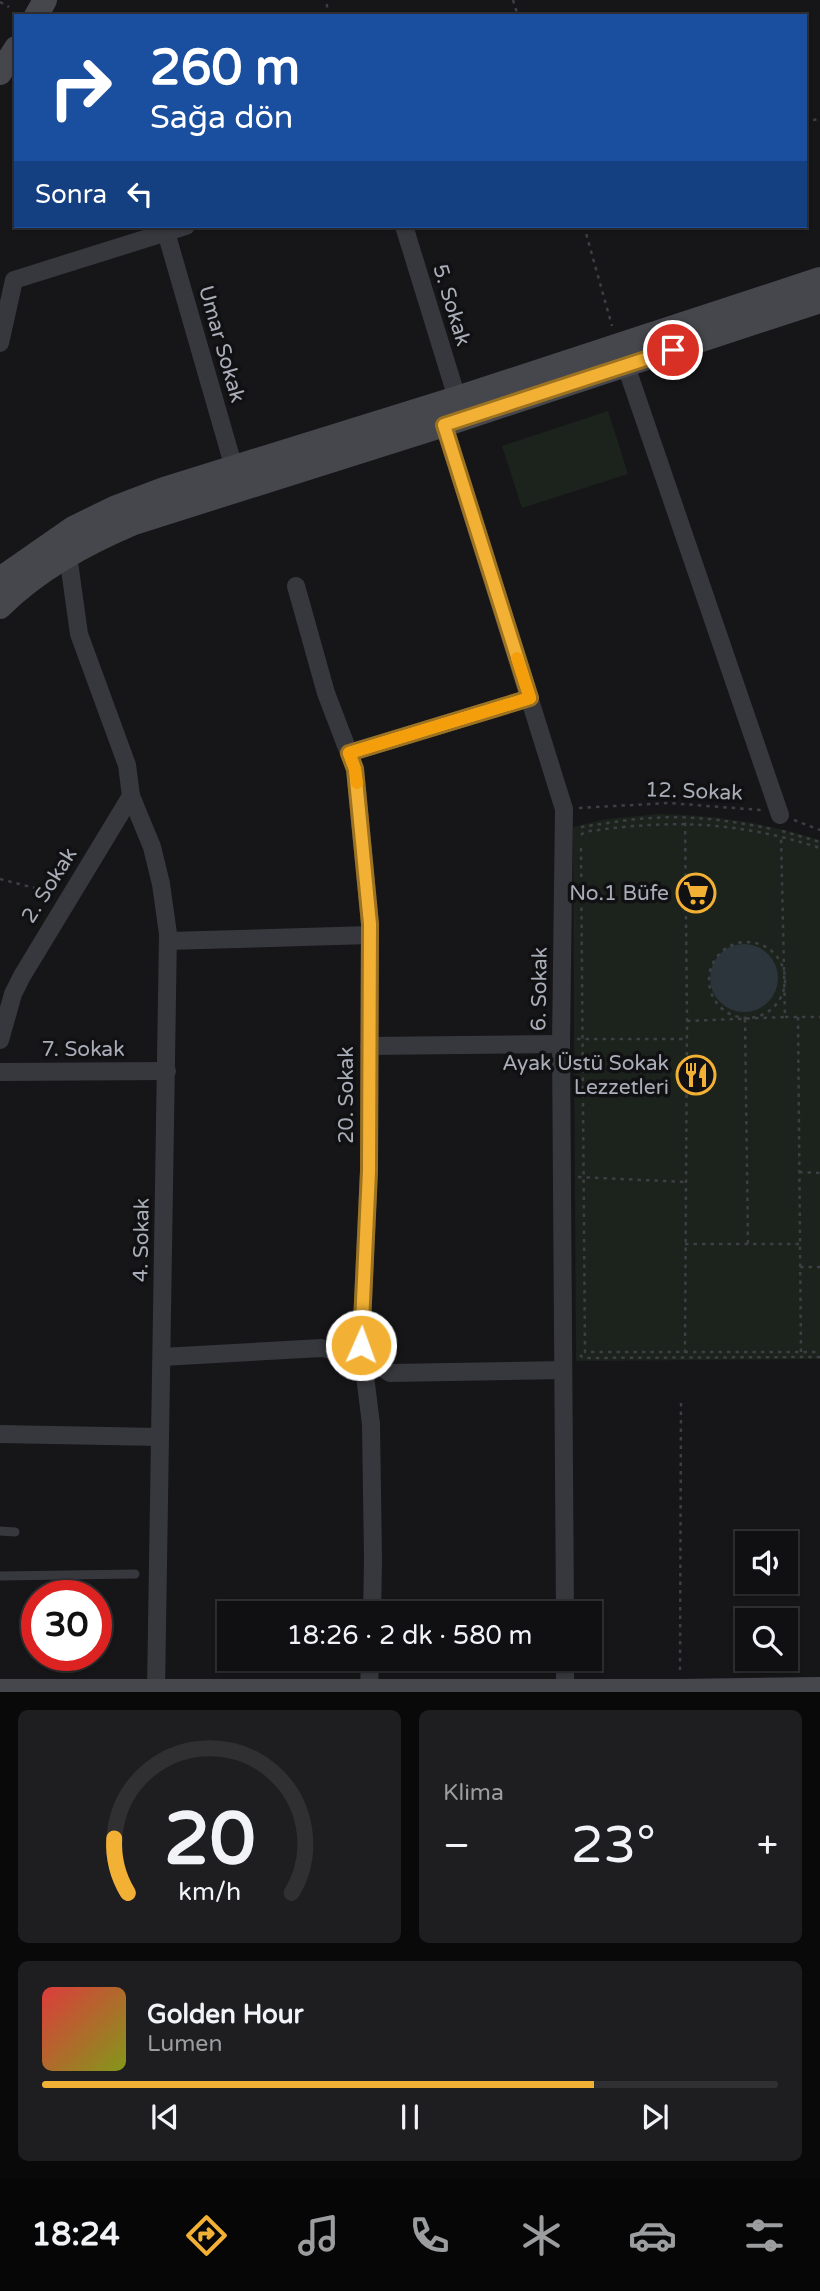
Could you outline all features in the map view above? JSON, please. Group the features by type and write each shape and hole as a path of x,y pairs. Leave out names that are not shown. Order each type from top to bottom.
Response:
{"main road":[{"path":"0,73 14,51"},
{"path":"0,607 35,577 68,555 134,523 444,425 820,279"},
{"path":"0,579 73,528 114,508 164,489 457,398 820,301"},
{"path":"0,1691 820,1689"}],"street":[{"path":"0,343 15,280 179,228"},
{"name":"5. Sokak","path":"405,228 457,398"},
{"name":"Umar Sokak","path":"166,232 234,468"},
{"path":"622,356 780,823"},
{"name":"6. Sokak","path":"444,425 564,809 569,1042 563,1370 565,1601"},
{"name":"4. Sokak","path":"68,555 79,634 127,765 131,796 152,847 161,884 168,941 156,1690"},
{"name":"20. Sokak","path":"296,586 326,693 355,769 370,935 369,1171 362,1355 371,1424 372,1601"},
{"path":"349,753 530,698"},
{"name":"2. Sokak","path":"0,1040 6,991 40,942 131,796"},
{"path":"168,941 370,935"},
{"path":"369,1046 569,1042"},
{"name":"7. Sokak","path":"0,1072 167,1071"},
{"path":"162,1357 321,1348 362,1355 390,1373 563,1370"},
{"path":"0,1434 160,1437"},
{"path":"369,1692 370,1671"},
{"path":"565,1671 565,1691"}],"lane":[{"path":"0,1531 15,1531"},
{"path":"0,1576 135,1574"}],"path":[{"path":"2,1 9,7"},
{"path":"585,228 622,356"},
{"name":"12. Sokak","path":"564,809 668,803 768,810 780,823 820,830"},
{"path":"685,817 685,1357"},
{"path":"575,830 651,818 685,817 780,823 820,842"},
{"path":"820,848 743,828 685,823 627,826 581,833 585,1352 820,1352"},
{"path":"780,823 785,1017"},
{"path":"0,879 56,894"},
{"path":"747,941 765,946 779,959 785,977 778,1003 764,1015 745,1019 720,1008 708,983 711,965 722,951 747,941"},
{"path":"798,1017 801,1357"},
{"path":"687,1021 820,1017"},
{"path":"745,1019 748,1244"},
{"path":"569,1042 583,1039 687,1040"},
{"path":"577,1094 580,1355 583,1358 820,1357"},
{"path":"799,1172 820,1173"},
{"path":"578,1177 686,1182"},
{"path":"685,1244 800,1244"},
{"path":"800,1267 820,1267"},
{"path":"680,1691 681,1401"}],"shaded area":[{"path":"608,411 628,474 522,508 502,446"},
{"path":"659,814 740,821 820,840 820,1359 576,1361 573,827 606,819"},
{"path":"744,944 757,947 768,954 775,965 778,978 775,991 768,1002 757,1009 744,1012 731,1009 720,1002 713,991 710,978 713,965 720,954 731,947"}],"slow traffic":[{"path":"357,783 349,753 530,698 517,658"}],"place":[{"name":"No.1 Büfe","path":"696,893"},
{"name":"Ayak Üstü Sokak Lezzetleri","path":"696,1075"}],"route":[{"path":"361,1345 369,1171 370,924 355,769 349,753 530,698 444,425 673,350"}]}
